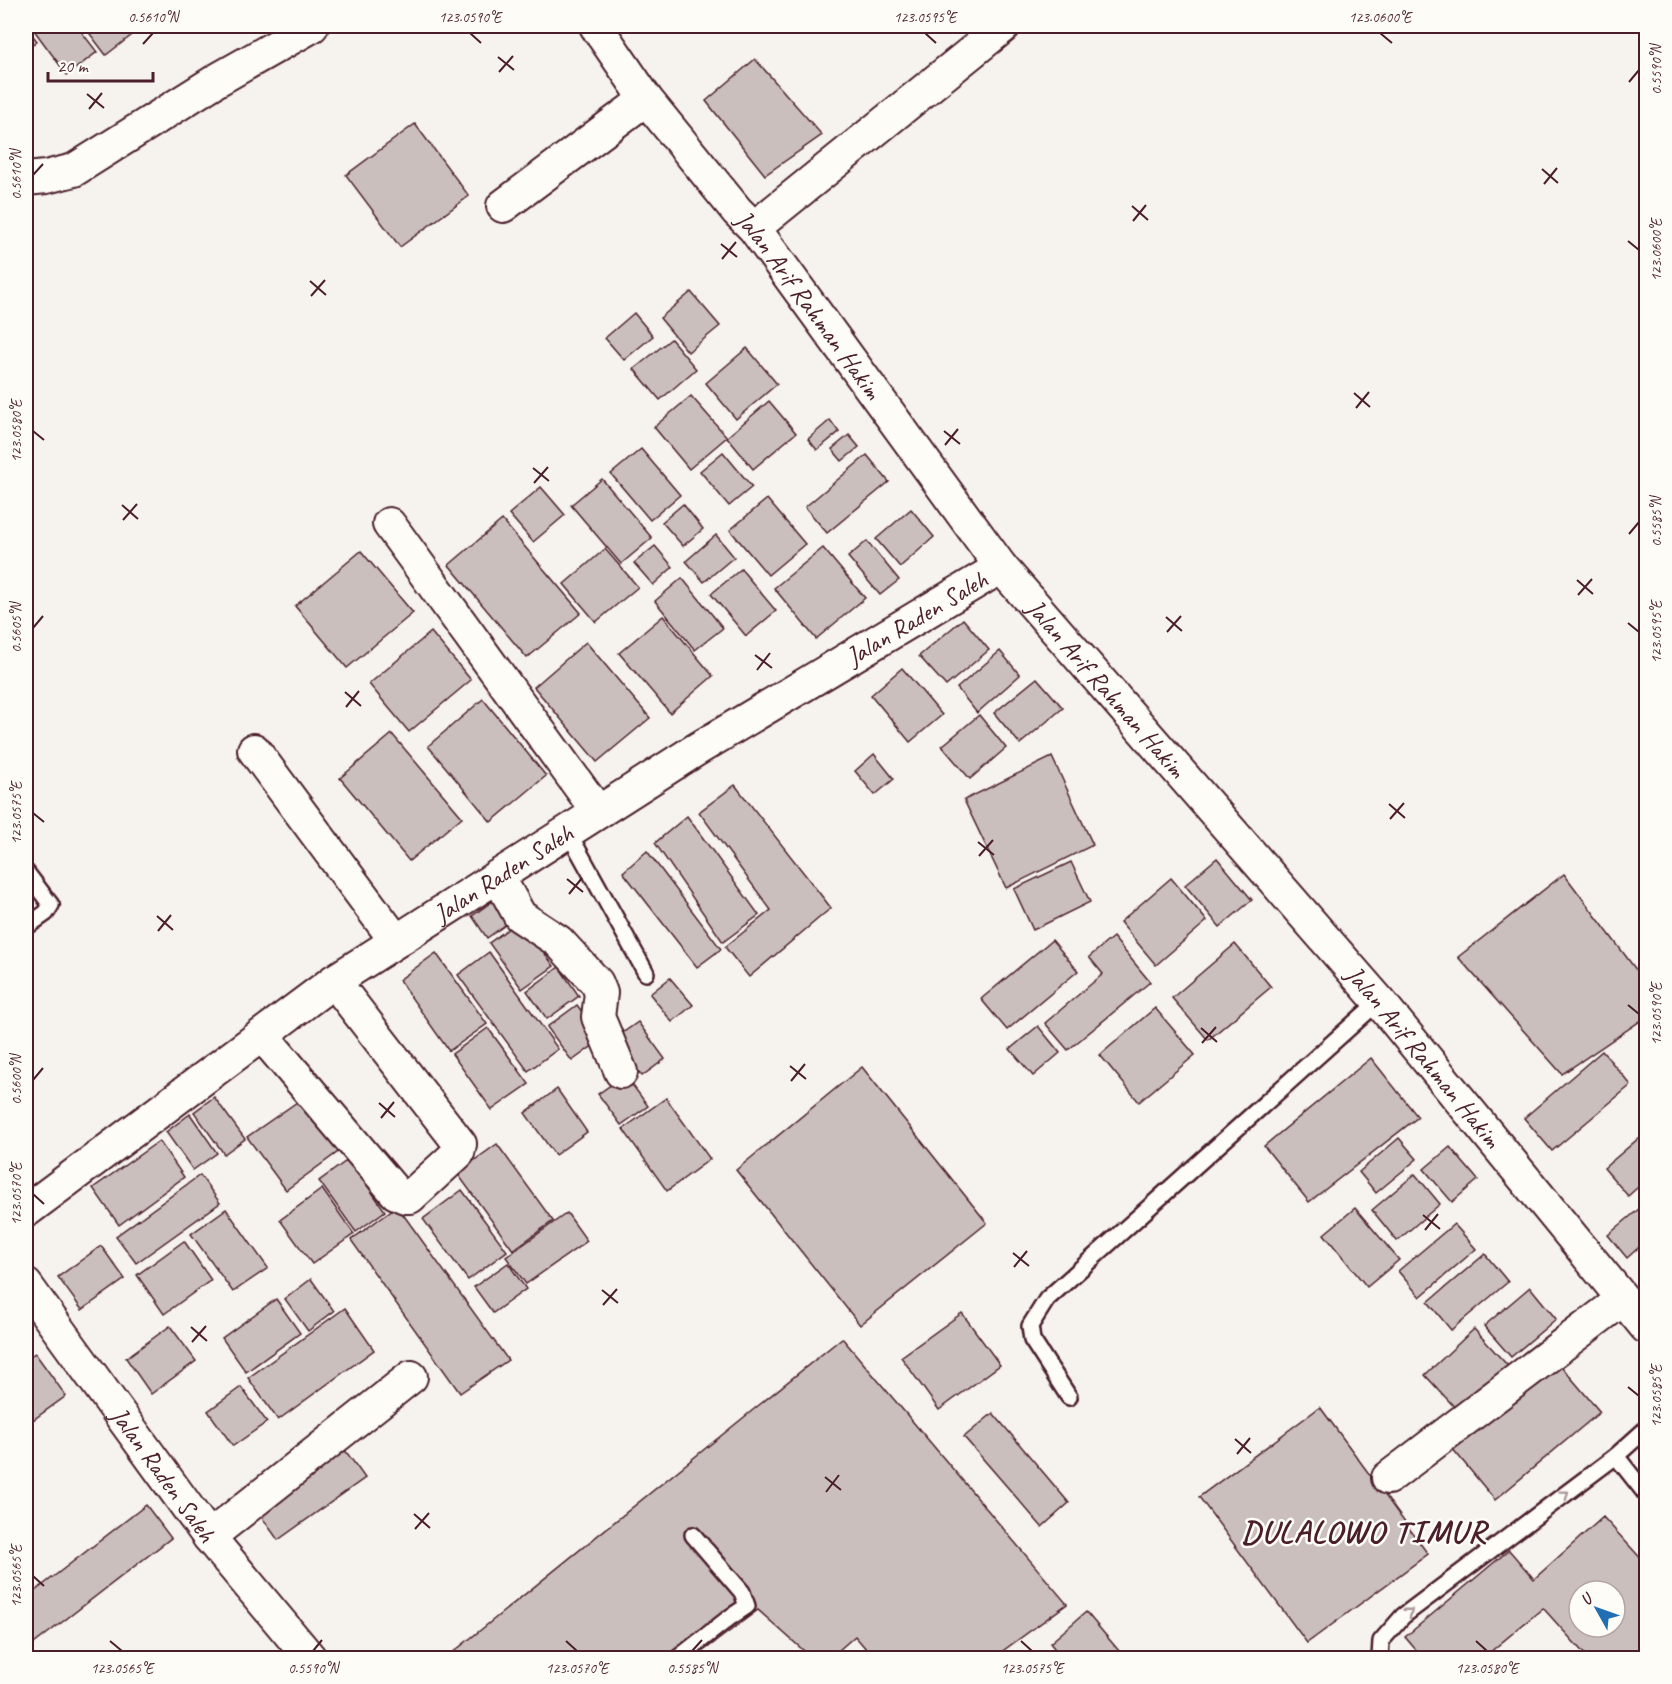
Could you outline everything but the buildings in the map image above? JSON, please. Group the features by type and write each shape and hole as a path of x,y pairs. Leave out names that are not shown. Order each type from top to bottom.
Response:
{"street":[{"path":"26,179 74,170 217,80 312,26"},
{"name":"Jalan Arif Rahman Hakim","path":"596,26 646,99 730,203 754,228 1001,567 1379,1001 1647,1327"},
{"path":"754,228 1004,26"},
{"path":"503,206 646,99"},
{"path":"389,524 598,812"},
{"name":"Jalan Raden Saleh","path":"26,1211 334,981 694,751 1001,567"},
{"path":"254,750 396,941"},
{"path":"498,876 520,916 558,941 597,983 601,993 598,1017 621,1072"},
{"path":"262,1035 396,1193 410,1197 458,1154 460,1144 334,981"},
{"name":"Jalan Raden Saleh","path":"26,1285 209,1537 310,1659"},
{"path":"1388,1478 1623,1299"},
{"path":"209,1537 411,1377"}],"lane":[{"path":"568,832 646,973"},
{"path":"26,872 51,905 46,913 26,927"},
{"path":"1069,1397 1032,1340 1030,1326 1047,1299 1379,1001"},
{"path":"1380,1659 1382,1641 1402,1616 1616,1456 1647,1430"},
{"path":"1616,1456 1647,1494"},
{"path":"678,1659 747,1606 742,1592 693,1535"}],"district":[{"name":"DULALOWO TIMUR","path":"1364,1531"}]}
